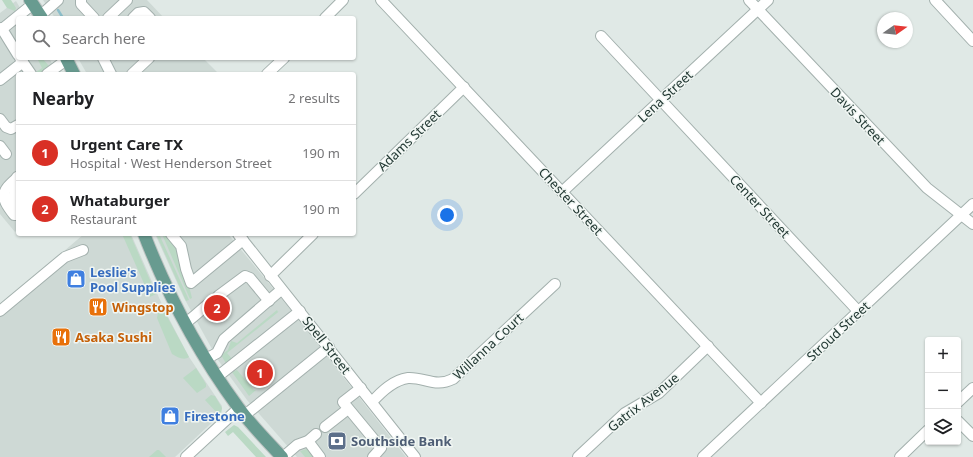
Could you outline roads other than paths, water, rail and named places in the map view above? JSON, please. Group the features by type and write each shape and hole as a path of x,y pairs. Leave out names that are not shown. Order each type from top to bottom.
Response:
{"main road":[{"path":"31,2 40,16"},
{"path":"67,60 73,72"},
{"path":"145,236 185,323 217,377 242,411 283,457"}],"street":[{"path":"42,16 58,0"},
{"path":"81,0 81,4 92,16"},
{"path":"110,16 127,0"},
{"path":"327,16 343,0"},
{"name":"Chester Street","path":"381,0 761,403"},
{"name":"Davis Street","path":"749,0 927,188 973,224"},
{"name":"Lena Street","path":"562,192 768,0"},
{"path":"935,0 973,41"},
{"path":"16,52 1,29 31,2"},
{"path":"134,16 138,13 144,12 148,16"},
{"name":"Center Street","path":"601,36 859,312"},
{"path":"0,80 18,60"},
{"path":"21,60 30,72"},
{"path":"50,72 66,60"},
{"path":"104,60 110,72"},
{"path":"134,72 147,60"},
{"path":"269,72 282,60"},
{"name":"Adams Street","path":"356,192 464,87"},
{"path":"0,119 6,127 11,129 16,127"},
{"path":"16,204 12,201 13,190 4,193 4,202 16,214"},
{"name":"Stroud Street","path":"703,457 973,204"},
{"path":"173,236 181,246 191,283 241,237"},
{"path":"270,276 311,236"},
{"name":"Spell Street","path":"241,237 281,290 300,311 415,457"},
{"path":"0,311 66,257 83,250"},
{"path":"185,323 245,276 250,278 269,301"},
{"name":"Willanna Court","path":"372,402 384,390 400,380 414,379 435,383 453,379 555,284"},
{"path":"206,359 217,353 224,339 281,290"},
{"path":"217,377 300,311"},
{"name":"Gatrix Avenue","path":"578,457 625,413 659,392 708,346"},
{"path":"186,457 242,411 329,348"},
{"path":"361,388 343,402 381,448 372,457"},
{"path":"961,399 973,388"},
{"path":"325,427 348,409"},
{"path":"961,424 973,436"},
{"path":"900,457 925,433"},
{"path":"283,457 297,445 308,441 316,434"},
{"path":"308,441 320,457"}],"waterway":[{"path":"58,10 62,16"}],"place":[{"name":"Leslie's Pool Supplies","path":"76,279"},
{"name":"Wingstop","path":"98,307"},
{"name":"Whataburger","path":"217,308"},
{"name":"Asaka Sushi","path":"61,337"},
{"name":"Urgent Care TX","path":"260,373"},
{"name":"Firestone","path":"170,416"},
{"name":"Southside Bank","path":"337,441"}]}
